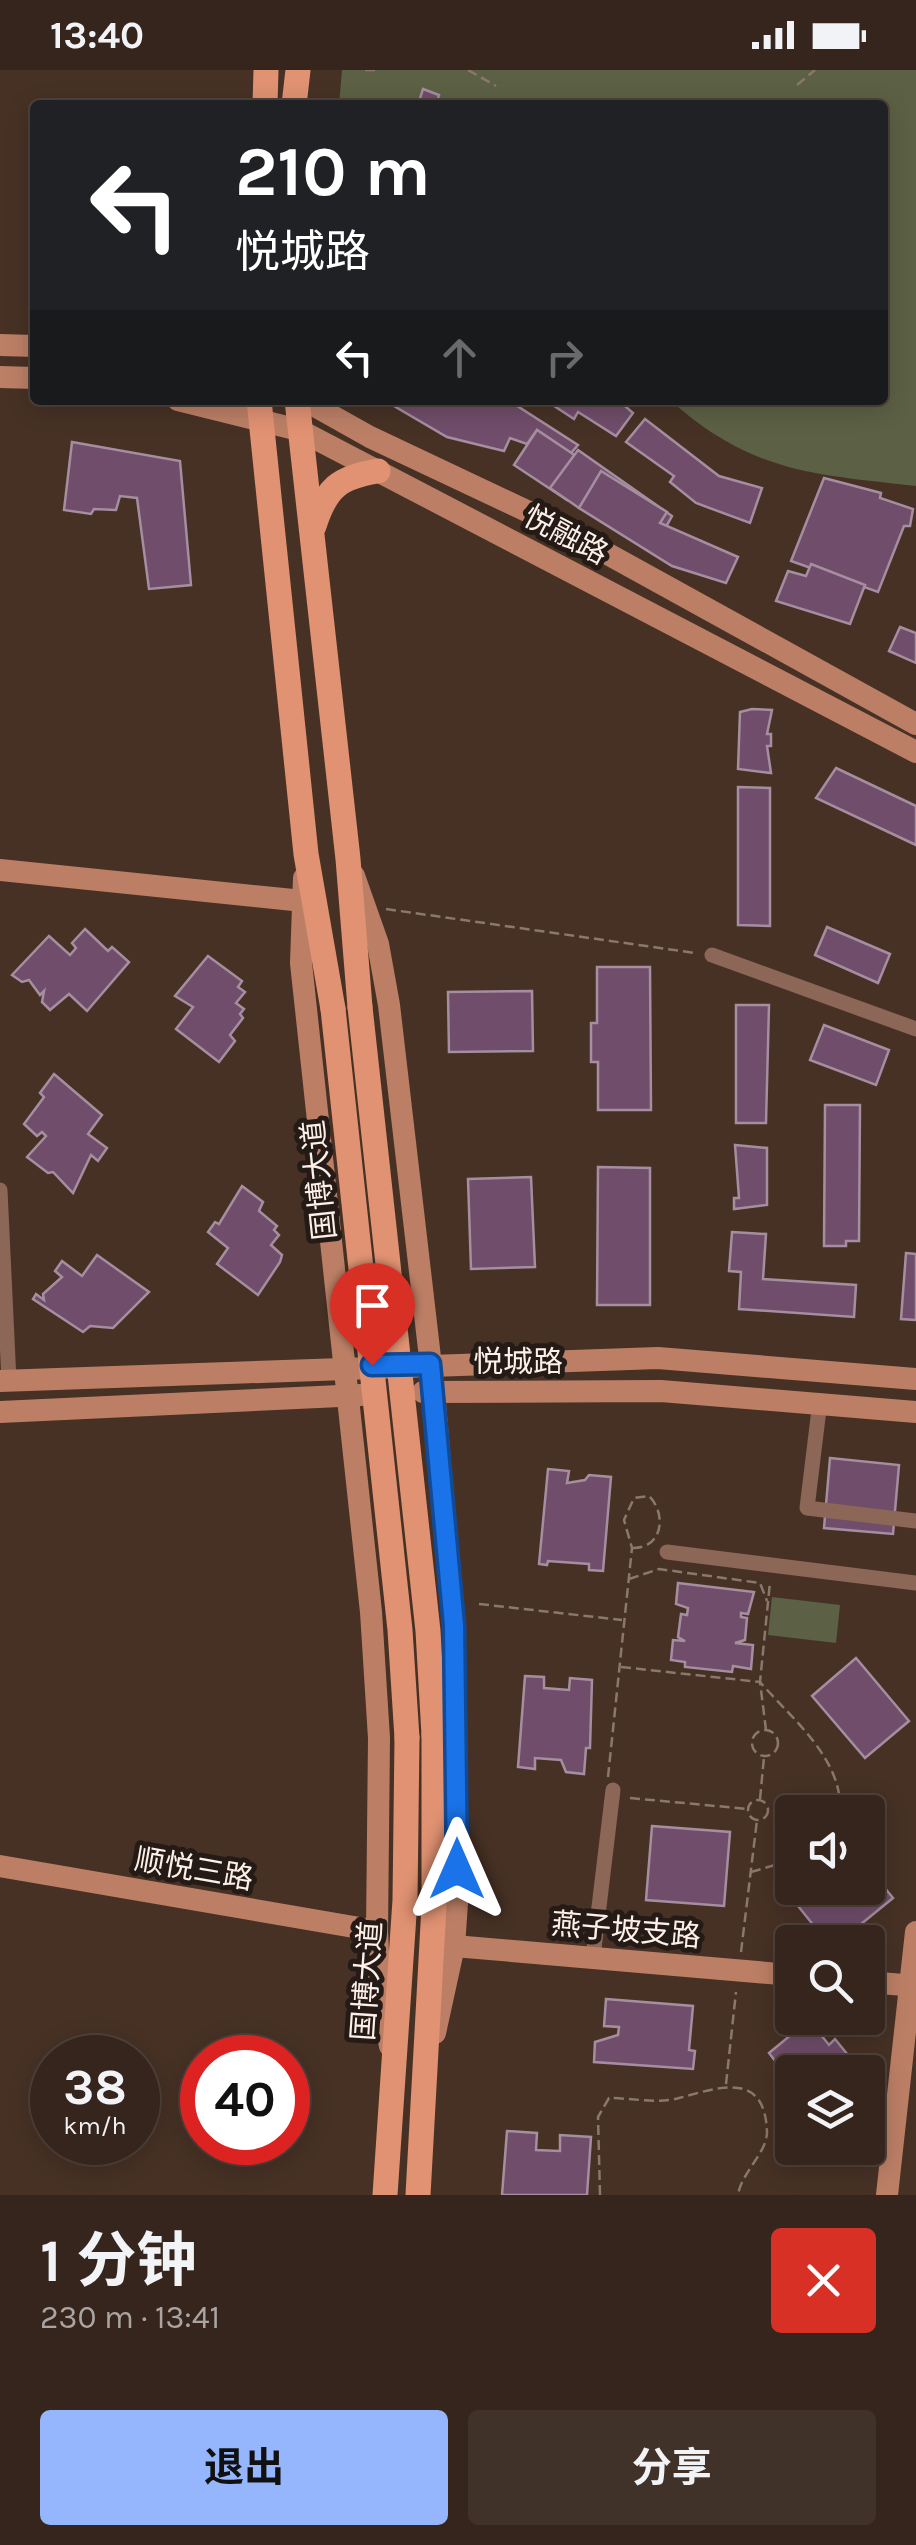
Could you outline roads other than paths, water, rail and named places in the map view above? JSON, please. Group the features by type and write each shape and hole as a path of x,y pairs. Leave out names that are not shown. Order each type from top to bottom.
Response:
{"main road":[{"path":"265,100 266,70"},
{"path":"295,100 298,70"},
{"name":"国博大道","path":"300,405 299,430 428,1631 434,1735 434,1906 418,2195"},
{"name":"国博大道","path":"260,409 306,854 333,1009 400,1630 407,1738 406,1900 385,2195"},
{"path":"311,536 322,500 332,486 349,476 378,471"}],"street":[{"path":"0,346 30,346"},
{"path":"0,377 30,378"},
{"name":"悦融路","path":"224,405 260,409 916,752"},
{"name":"悦融路","path":"309,405 548,521 916,724"},
{"path":"306,854 302,962 378,1720 377,1932 380,1993 394,2069"},
{"path":"348,859 378,944 389,1004 434,1392 458,1733 454,1946 426,2076"},
{"path":"0,870 303,901"},
{"path":"712,955 916,1030"},
{"path":"0,1190 5,1381"},
{"name":"悦城路","path":"5,1381 343,1366 658,1358 916,1379"},
{"name":"悦城路","path":"0,1412 434,1392 661,1391 820,1401 916,1412"},
{"path":"820,1401 807,1508 916,1521"},
{"path":"667,1552 916,1582"},
{"path":"593,1957 613,1790"},
{"name":"顺悦三路","path":"0,1866 377,1932"},
{"path":"886,2195 913,1986 916,1932"},
{"name":"燕子坡支路","path":"454,1946 775,1973"},
{"path":"885,1984 913,1986"}]}
